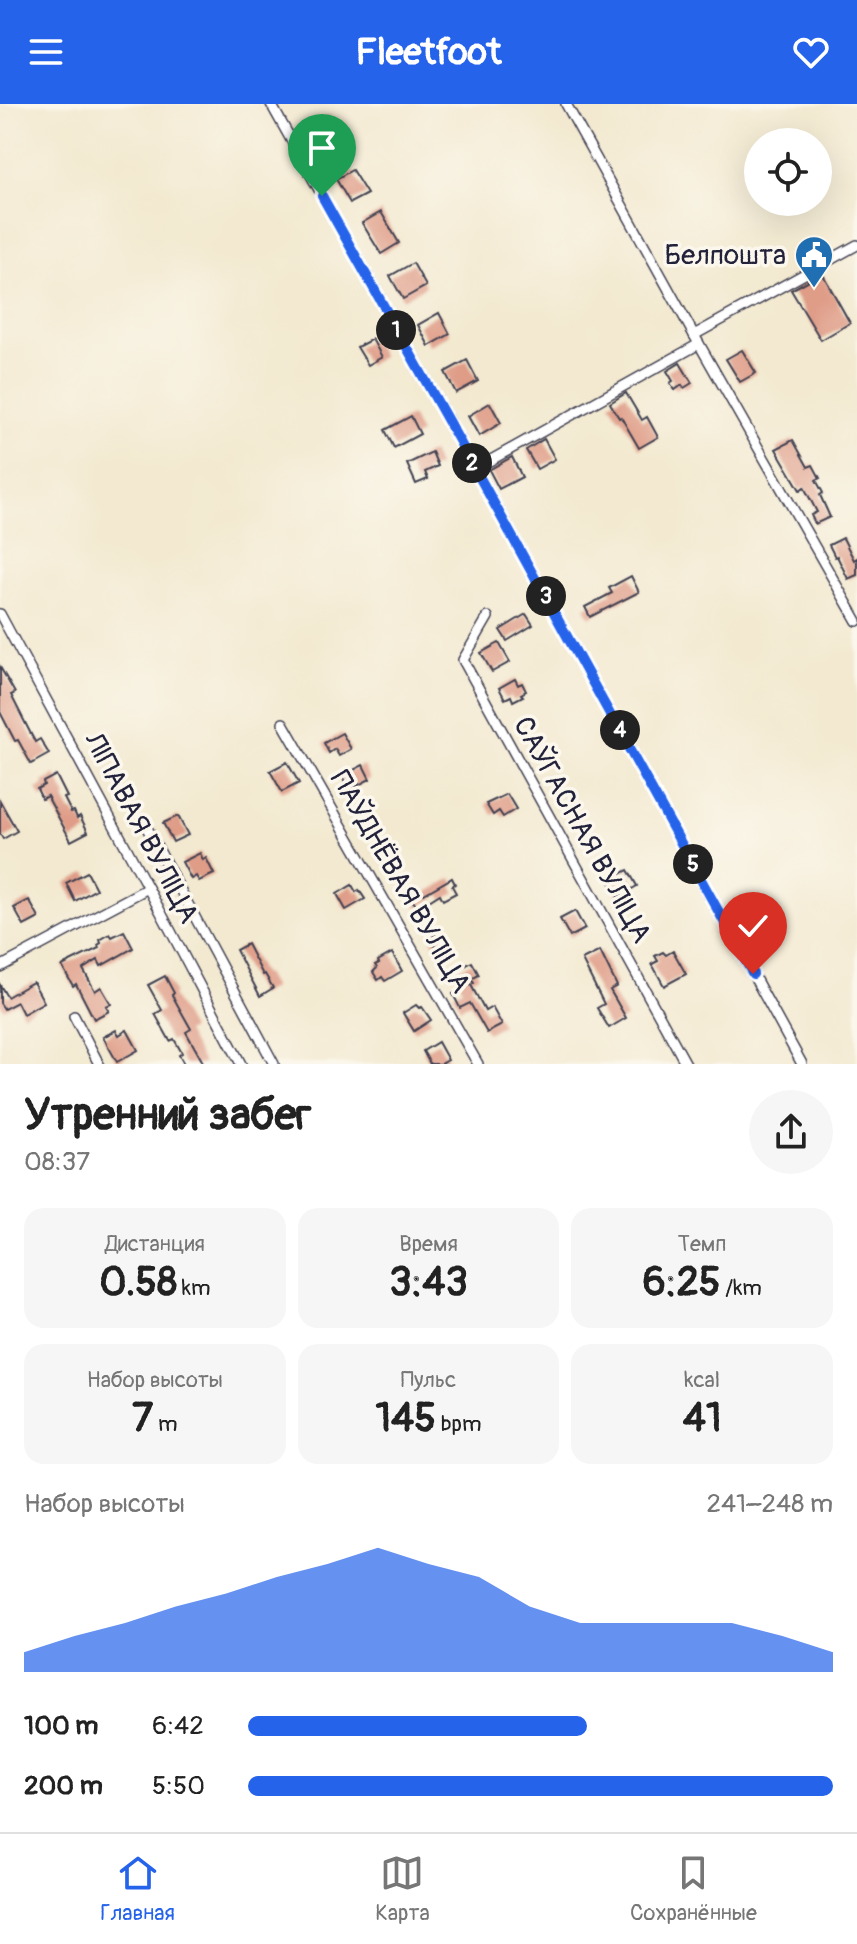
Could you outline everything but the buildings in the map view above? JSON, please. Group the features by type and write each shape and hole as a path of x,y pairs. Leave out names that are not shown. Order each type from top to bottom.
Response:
{"street":[{"path":"271,104 802,1064"},
{"path":"566,104 857,621"},
{"path":"475,469 857,245"},
{"name":"ЛІПАВАЯ ВУЛІЦА","path":"0,614 241,1064"},
{"name":"САЎГАСНАЯ ВУЛІЦА","path":"488,617 463,660 686,1064"},
{"name":"ПАЎДНЁВАЯ ВУЛІЦА","path":"283,723 478,1064"},
{"path":"146,826 274,1064"},
{"path":"0,967 148,888"},
{"path":"74,1016 99,1064"}],"place":[{"name":"Белпошта","path":"814,289"}],"route":[{"path":"322,196 753,974"}]}
